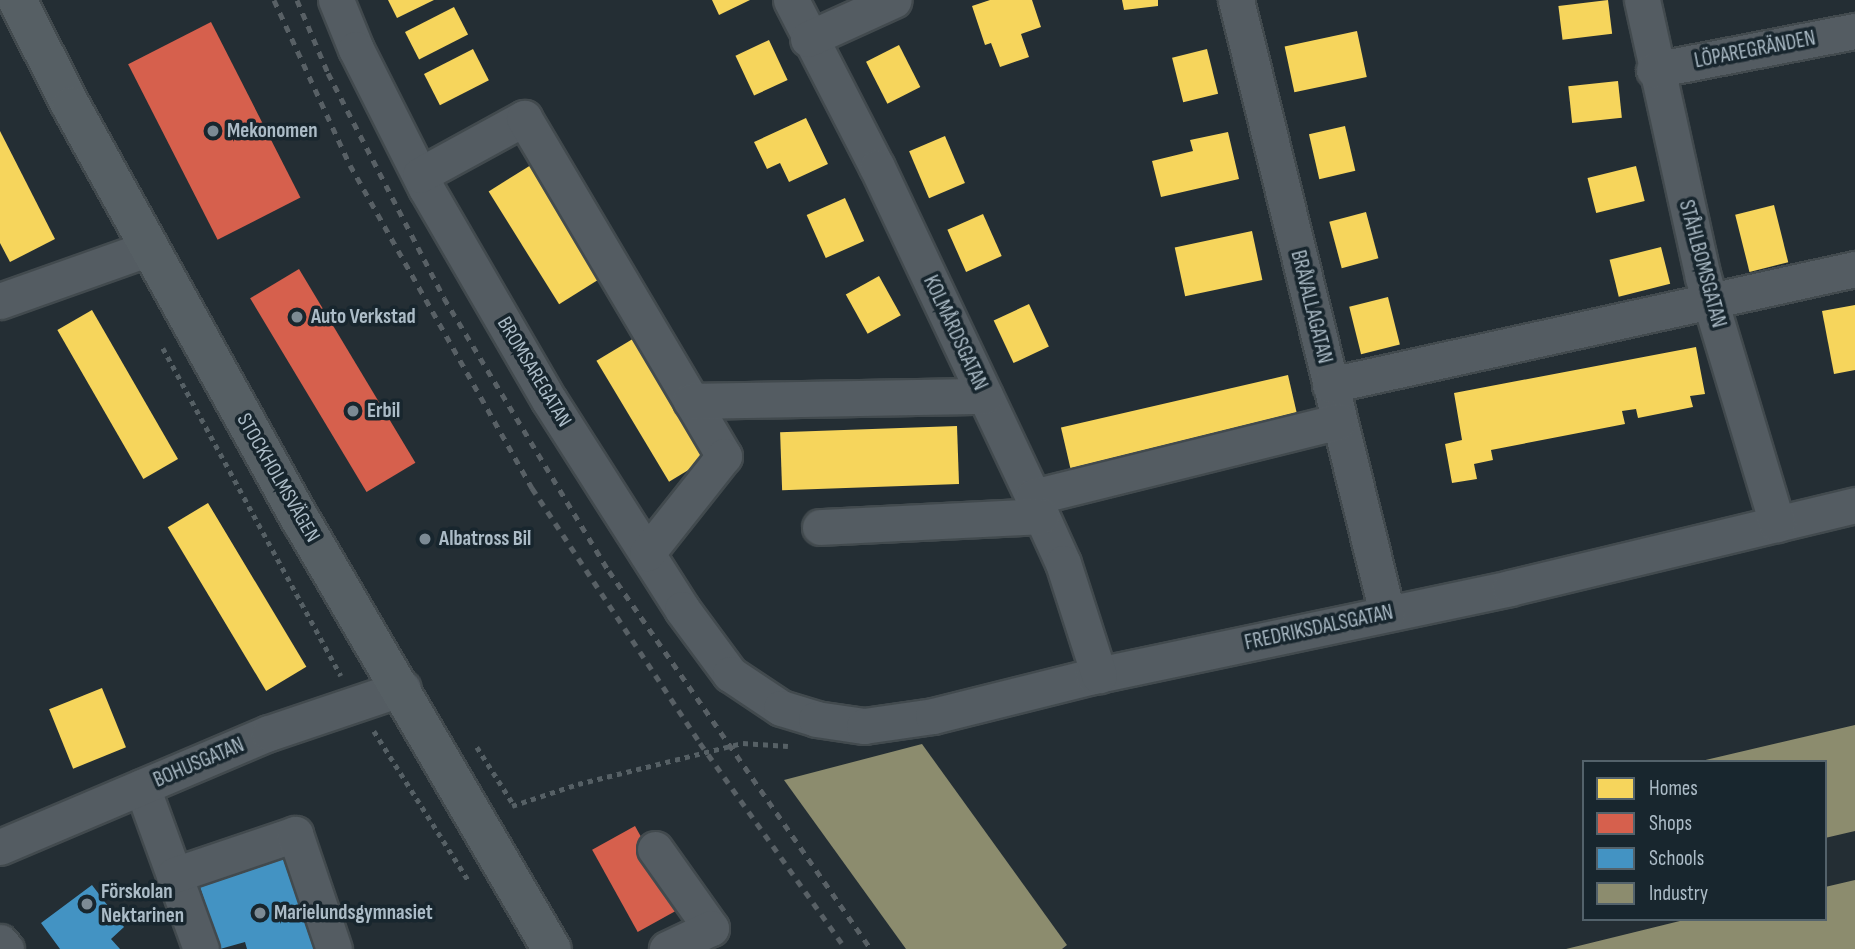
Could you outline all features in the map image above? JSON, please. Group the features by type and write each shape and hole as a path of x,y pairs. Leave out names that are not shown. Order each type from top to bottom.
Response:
{"main road":[{"name":"STOCKHOLMSVÄGEN","path":"17,0 150,248 302,522 403,688 552,949"}],"street":[{"name":"BROMSAREGATAN","path":"336,0 420,175 549,400 647,553 730,674 781,708"},
{"name":"KOLMÅRDSGATAN","path":"791,0 808,39 877,167 1037,506 1063,563 1099,675"},
{"path":"808,39 894,0"},
{"name":"BRÅVALLAGATAN","path":"1236,0 1387,614"},
{"name":"STÅHLBOMSGATAN","path":"1642,0 1654,69 1710,300 1777,524"},
{"name":"LÖPAREGRÄNDEN","path":"1654,69 1855,31"},
{"path":"420,175 524,118 724,456 647,553"},
{"path":"0,301 150,248"},
{"path":"1330,386 1855,269"},
{"path":"691,401 985,396"},
{"path":"820,527 1037,506 1339,421"},
{"name":"FREDRIKSDALSGATAN","path":"781,708 816,719 877,726 1099,675 1387,614 1855,505"},
{"name":"BOHUSGATAN","path":"0,847 270,733 403,688"},
{"path":"142,787 201,949"},
{"path":"174,875 295,834 334,949"},
{"path":"655,849 711,928 667,949"},
{"path":"0,942 6,949"}],"path":[{"path":"578,784 743,743 802,747"}],"building: Homes":[{"path":"388,0 434,0 397,18"},
{"path":"712,0 750,0 719,15"},
{"path":"990,0 1032,0 1041,27 1021,34 1029,57 1000,67 991,43 985,45 972,6"},
{"path":"1122,0 1158,0 1158,6 1124,10"},
{"path":"1608,0 1612,34 1563,40 1558,6"},
{"path":"454,7 468,35 419,60 405,32"},
{"path":"1357,31 1367,77 1294,92 1285,46"},
{"path":"769,40 788,80 754,96 735,56"},
{"path":"899,45 920,87 887,104 866,62"},
{"path":"473,49 489,80 440,105 424,74"},
{"path":"1207,49 1218,94 1183,102 1172,58"},
{"path":"1618,81 1622,118 1572,123 1568,86"},
{"path":"806,118 828,164 789,182 780,163 767,169 754,142"},
{"path":"1345,126 1355,171 1319,179 1309,134"},
{"path":"0,131 55,239 10,262 0,243"},
{"path":"1228,132 1239,179 1161,197 1152,161 1193,151 1190,140"},
{"path":"945,136 965,183 929,198 909,151"},
{"path":"531,165 601,278 559,304 489,191"},
{"path":"1636,166 1645,201 1596,213 1587,178"},
{"path":"845,198 864,241 826,258 807,215"},
{"path":"1774,205 1788,262 1749,272 1735,215"},
{"path":"1366,212 1378,258 1342,268 1329,222"},
{"path":"983,214 1002,256 966,272 947,230"},
{"path":"1252,231 1262,280 1185,296 1175,247"},
{"path":"1661,247 1670,284 1619,297 1610,260"},
{"path":"879,276 901,315 868,334 846,294"},
{"path":"1388,297 1400,345 1361,354 1349,307"},
{"path":"1029,304 1049,347 1014,363 994,320"},
{"path":"1855,305 1855,370 1834,374 1822,311"},
{"path":"92,310 178,459 143,479 57,330"},
{"path":"641,334 714,455 669,482 596,361"},
{"path":"1696,347 1705,394 1690,396 1693,407 1638,418 1636,409 1622,411 1625,424 1491,450 1493,460 1474,464 1477,479 1452,483 1445,444 1462,440 1454,393"},
{"path":"1288,375 1300,427 1073,479 1061,427"},
{"path":"957,426 959,484 782,490 780,432"},
{"path":"208,503 306,667 266,691 168,527"},
{"path":"102,688 126,747 73,769 49,709"}],"building: Shops":[{"name":"Mekonomen","path":"211,22 300,198 218,240 128,64"},
{"path":"299,269 415,463 367,492 250,298"},
{"path":"635,826 681,908 638,932 592,850"}],"building: Schools":[{"name":"Marielundsgymnasiet","path":"293,854 323,949 247,949 245,942 220,949 199,884"},
{"name":"Förskolan Nektarinen","path":"92,885 124,927 111,939 120,949 60,949 41,923"}],"building: Industry":[{"path":"1855,725 1855,831 1827,838 1827,760 1706,760"},
{"path":"922,744 1067,945 1062,949 906,949 784,780"},
{"path":"1855,880 1855,949 1566,949 1680,921 1827,921 1827,887"}],"railway":[{"path":"274,0 350,165 532,488 700,743 846,949"},
{"path":"297,0 328,73 444,298 609,571 871,949"}],"place":[{"name":"Mekonomen","path":"213,131"},
{"name":"Auto Verkstad","path":"297,317"},
{"name":"Erbil","path":"353,411"},
{"name":"Albatross Bil","path":"425,539"},
{"name":"Förskolan Nektarinen","path":"87,904"},
{"name":"Marielundsgymnasiet","path":"260,913"}]}
